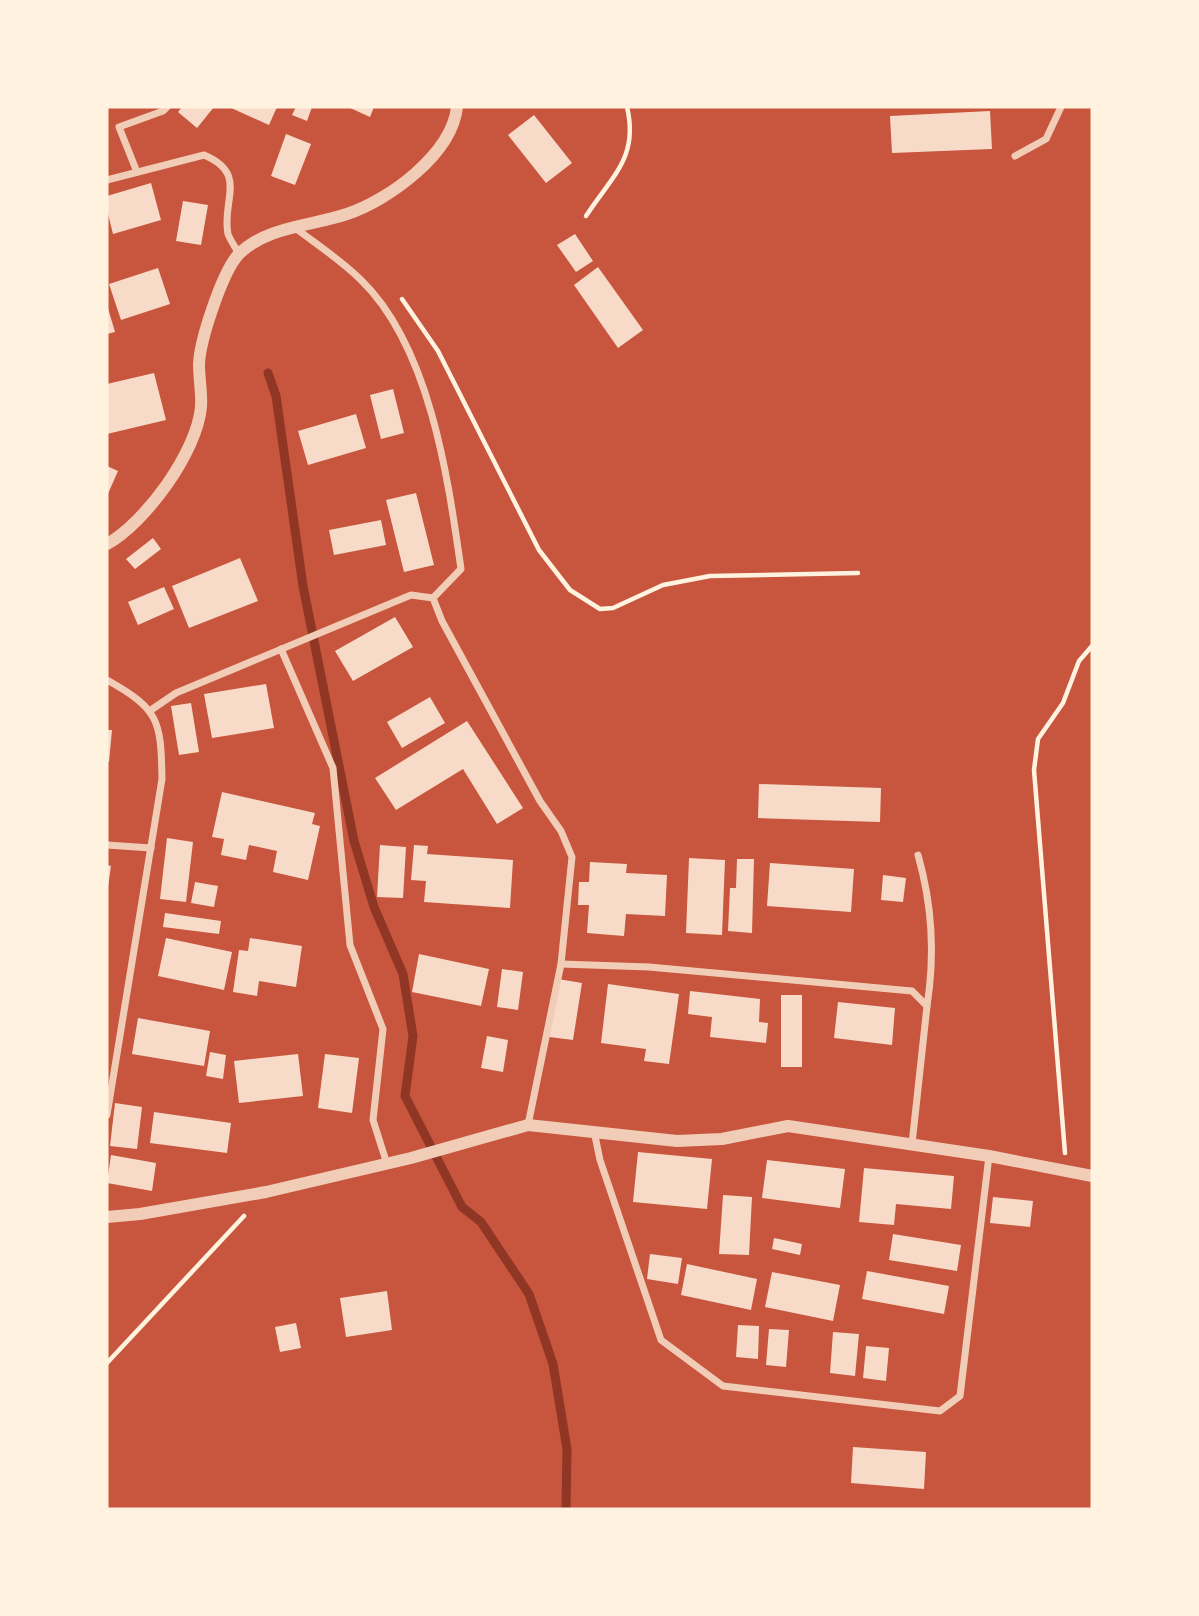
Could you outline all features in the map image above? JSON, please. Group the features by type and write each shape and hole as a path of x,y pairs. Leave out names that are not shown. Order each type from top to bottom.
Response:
{"street":[{"path":"137,172 120,127 163,111 167,107"},
{"path":"109,540 145,512 180,467 201,409 199,362 223,277 240,254 264,238 293,227 348,214 397,190 435,154 457,107"},
{"path":"1014,156 1046,139 1061,107"},
{"path":"107,180 204,155 214,160 226,169 232,185 228,233 240,254"},
{"path":"293,227 361,280 387,311 426,391 449,489 461,569 433,598"},
{"path":"151,710 176,693 411,595 433,598"},
{"path":"433,598 442,621 540,801 561,831 572,857 561,964 528,1125"},
{"path":"281,649 333,768 350,945 383,1029 373,1120 387,1164"},
{"path":"107,680 151,710 162,746 162,779 107,1115"},
{"path":"107,845 151,848"},
{"path":"912,1144 931,979 929,894 918,855"},
{"path":"561,964 662,968 912,991 927,1006"},
{"path":"107,1217 140,1214 266,1192 387,1164 528,1125 677,1141 722,1139 788,1126 989,1156 1092,1176"},
{"path":"594,1130 600,1160 661,1340 723,1386 940,1412 960,1396 989,1156"}],"path":[{"path":"586,216 630,149 631,126 626,107"},
{"path":"398,293 438,351 539,550 570,590 600,609 614,608 663,585 710,576 858,573"},
{"path":"1067,1171 1034,770 1038,739 1063,703 1079,661 1092,646"},
{"path":"107,1363 266,1192"}],"building":[{"path":"182,107 214,107 197,128 178,112"},
{"path":"229,107 277,107 269,125"},
{"path":"296,107 312,107 307,121 292,115"},
{"path":"348,107 374,107 370,117"},
{"path":"990,111 992,149 892,153 890,116"},
{"path":"534,115 572,163 546,183 508,135"},
{"path":"286,134 311,144 295,185 271,176"},
{"path":"151,183 161,220 113,234 107,210 107,196"},
{"path":"183,201 208,205 201,245 176,241"},
{"path":"575,234 593,261 576,272 557,245"},
{"path":"598,267 643,330 618,348 574,285"},
{"path":"158,268 170,304 121,320 109,284"},
{"path":"107,305 115,332 107,334"},
{"path":"154,373 166,420 107,434 107,384"},
{"path":"393,389 404,433 381,439 370,395"},
{"path":"356,414 366,448 308,465 298,431"},
{"path":"107,466 118,471 107,496"},
{"path":"416,493 434,565 404,572 386,500"},
{"path":"381,520 386,545 334,555 329,530"},
{"path":"153,538 161,549 135,569 126,559"},
{"path":"240,558 258,601 189,628 172,586"},
{"path":"164,587 174,609 138,625 128,602"},
{"path":"395,617 413,647 353,681 335,651"},
{"path":"266,684 274,728 212,738 204,694"},
{"path":"430,697 445,723 402,748 387,722"},
{"path":"191,703 199,752 179,755 171,706"},
{"path":"467,721 523,808 497,824 463,769 396,810 375,778"},
{"path":"107,730 112,730 109,762 107,762"},
{"path":"759,784 881,788 880,822 758,818"},
{"path":"222,792 315,813 312,824 320,826 308,880 273,872 277,851 249,845 246,860 221,855 224,839 212,837"},
{"path":"167,838 193,842 186,902 160,899"},
{"path":"380,845 406,847 403,898 377,897"},
{"path":"414,845 428,846 427,854 513,860 510,908 424,902 426,881 411,880"},
{"path":"689,858 725,860 722,935 686,933"},
{"path":"737,859 754,859 752,933 728,931 730,888 736,888"},
{"path":"590,862 627,864 626,873 667,875 665,916 626,914 624,936 587,933 589,905 578,905 579,882 589,882"},
{"path":"770,863 854,869 851,912 767,906"},
{"path":"107,865 111,866 108,887 107,887"},
{"path":"883,875 906,878 903,902 881,900"},
{"path":"195,882 218,886 214,907 191,903"},
{"path":"165,913 221,921 219,934 163,927"},
{"path":"166,938 232,952 224,990 158,976"},
{"path":"250,938 302,946 296,987 259,981 257,996 233,992 239,950 248,951"},
{"path":"419,954 489,969 481,1006 412,992"},
{"path":"502,969 523,972 518,1010 497,1007"},
{"path":"558,979 582,983 573,1040 549,1037"},
{"path":"608,984 679,994 669,1064 644,1061 646,1049 601,1043"},
{"path":"690,991 760,999 759,1022 768,1023 766,1043 710,1037 712,1017 688,1014"},
{"path":"781,995 802,995 802,1067 781,1067"},
{"path":"838,1002 895,1008 892,1045 834,1038"},
{"path":"138,1018 210,1031 204,1066 132,1054"},
{"path":"487,1036 508,1040 503,1072 481,1068"},
{"path":"210,1052 226,1055 223,1079 206,1076"},
{"path":"298,1054 303,1096 239,1103 234,1061"},
{"path":"325,1054 359,1058 352,1113 318,1108"},
{"path":"115,1103 142,1107 137,1149 110,1146"},
{"path":"154,1112 231,1123 227,1153 150,1143"},
{"path":"638,1152 712,1159 707,1209 633,1202"},
{"path":"111,1155 156,1163 152,1191 107,1183"},
{"path":"767,1160 845,1169 840,1208 762,1198"},
{"path":"864,1168 954,1176 951,1209 896,1204 894,1225 859,1222"},
{"path":"723,1195 752,1197 749,1255 719,1254"},
{"path":"993,1197 1033,1201 1030,1227 990,1223"},
{"path":"893,1234 961,1245 957,1271 889,1260"},
{"path":"774,1238 802,1244 800,1255 772,1249"},
{"path":"650,1254 682,1258 678,1284 647,1279"},
{"path":"687,1264 757,1279 751,1310 681,1295"},
{"path":"867,1271 949,1286 944,1314 862,1299"},
{"path":"772,1272 840,1285 833,1321 765,1307"},
{"path":"387,1291 392,1330 346,1337 340,1298"},
{"path":"296,1323 301,1348 280,1352 275,1327"},
{"path":"738,1325 759,1326 758,1359 736,1357"},
{"path":"769,1329 789,1330 786,1367 766,1365"},
{"path":"833,1332 859,1334 855,1376 830,1373"},
{"path":"866,1346 889,1348 886,1381 863,1378"},
{"path":"853,1447 926,1452 924,1489 851,1483"}],"waterway":[{"path":"268,373 276,396 303,586 354,841 374,907 403,974 413,1036 405,1096 462,1207 481,1222 529,1294 553,1364 567,1449 566,1509"}]}
